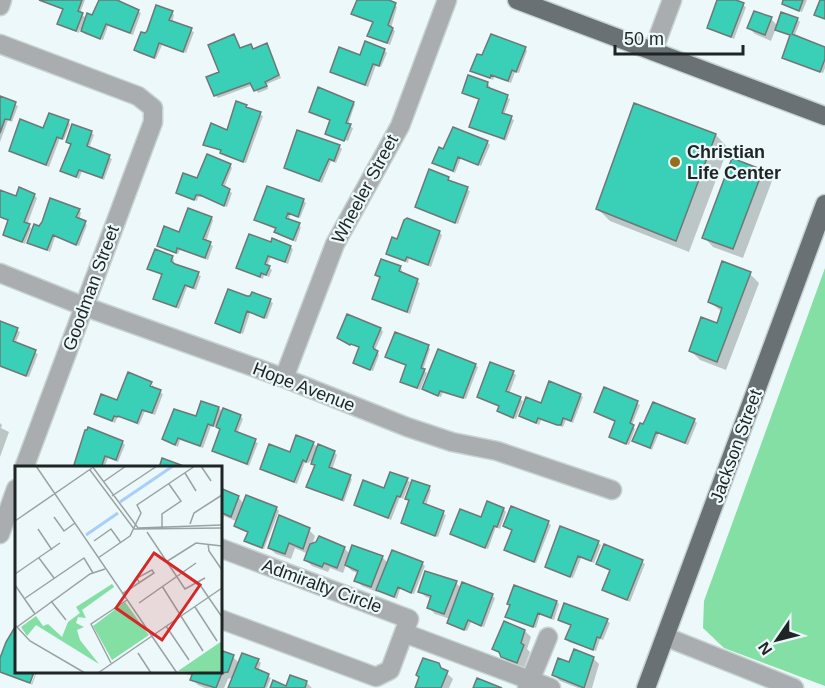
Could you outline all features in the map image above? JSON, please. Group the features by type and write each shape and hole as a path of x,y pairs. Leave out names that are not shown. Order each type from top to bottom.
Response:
{"main road":[{"path":"517,0 825,116"},
{"name":"Jackson Street","path":"646,688 825,204"}],"street":[{"path":"0,6 2,0"},
{"name":"Wheeler Street","path":"284,378 335,244 400,126 447,0"},
{"path":"652,51 672,0"},
{"name":"Goodman Street","path":"0,44 138,96 153,108 153,122 25,466"},
{"name":"Hope Avenue","path":"0,273 83,306 284,378 407,427 452,442 497,451 612,490"},
{"path":"0,534 5,505 15,490"},
{"name":"Admiralty Circle","path":"222,549 409,618 404,633"},
{"path":"222,620 376,677 390,670 404,633 529,684 551,688"},
{"path":"529,684 548,637"},
{"path":"666,637 794,688"}],"green space":[{"path":"825,268 825,686 724,648 703,628 704,601"}],"building":[{"path":"39,0 82,0 78,11 83,13 76,31 57,24 63,9"},
{"path":"99,0 117,0 139,10 130,33 106,24 100,39 81,31 87,13 92,15"},
{"path":"357,0 389,0 396,3 388,25 393,28 387,43 367,36 373,22 351,14"},
{"path":"717,0 736,0 744,3 731,37 707,28"},
{"path":"783,0 803,0 799,11 782,4"},
{"path":"820,0 825,0 825,19 814,15"},
{"path":"156,5 173,11 169,20 192,28 183,52 159,43 154,58 134,50 141,32 147,31"},
{"path":"754,11 772,17 765,35 747,28"},
{"path":"781,12 798,18 792,34 825,47 825,59 820,72 782,58 790,35 775,30"},
{"path":"234,34 240,48 251,44 253,49 267,43 279,75 265,82 267,86 254,91 250,83 214,96 206,77 219,72 208,45"},
{"path":"491,34 526,47 516,72 512,70 508,81 470,71 477,54 482,55"},
{"path":"365,41 385,49 379,66 373,64 365,85 330,72 339,47 360,55"},
{"path":"468,75 488,82 487,87 508,95 502,113 512,116 504,139 469,127 479,99 462,93"},
{"path":"318,87 354,102 346,123 351,124 344,141 325,134 330,120 309,112"},
{"path":"0,96 16,102 10,120 5,119 0,133"},
{"path":"236,101 261,112 243,162 220,153 221,150 203,145 211,123 227,130"},
{"path":"634,103 716,134 676,241 596,209"},
{"path":"49,113 69,120 62,139 57,137 46,165 9,151 20,119 43,128"},
{"path":"72,124 92,131 87,146 110,155 102,178 79,170 76,177 60,171 71,144 66,142"},
{"path":"453,127 488,141 478,165 458,157 453,171 432,163 439,147 443,149"},
{"path":"297,130 340,145 334,161 329,159 319,181 284,168"},
{"path":"207,154 231,164 222,185 230,189 224,206 200,195 196,195 194,200 176,193 183,173 197,178"},
{"path":"732,158 763,170 733,249 702,238"},
{"path":"429,169 449,177 448,180 468,187 455,223 415,207"},
{"path":"267,186 304,199 298,217 288,213 286,218 300,223 293,240 274,232 276,228 254,220"},
{"path":"19,187 35,194 24,222 30,224 22,242 3,235 8,220 0,217 0,190 16,196"},
{"path":"50,198 80,209 76,217 86,221 76,245 53,235 47,250 27,243 34,224 39,226 42,222"},
{"path":"188,208 212,217 203,239 211,242 205,258 177,248 176,253 157,246 164,226 179,232"},
{"path":"407,218 440,231 428,265 407,257 405,261 386,254 392,237 397,239 404,220"},
{"path":"249,234 271,242 272,238 291,246 285,262 268,256 265,264 270,266 266,275 261,273 260,277 236,268"},
{"path":"155,249 173,256 171,261 175,264 199,272 193,288 185,285 176,307 153,299 162,274 147,269"},
{"path":"381,259 401,266 399,271 418,279 407,312 372,299 380,277 375,275"},
{"path":"722,261 751,272 717,362 689,351 701,317 717,323 722,308 708,302"},
{"path":"228,289 247,296 250,296 252,292 271,299 264,318 247,311 240,333 215,323"},
{"path":"347,314 381,328 373,347 378,351 370,370 353,363 359,347 337,338"},
{"path":"0,321 18,328 13,341 36,350 26,376 0,366"},
{"path":"395,332 429,345 421,368 425,369 417,388 400,382 406,365 385,357"},
{"path":"438,349 476,364 463,398 440,391 438,396 422,389"},
{"path":"490,362 514,371 506,391 521,397 513,418 497,411 499,406 477,397"},
{"path":"128,372 152,382 150,386 161,390 152,413 142,410 137,423 118,416 114,416 112,421 94,414 101,394 117,400"},
{"path":"549,381 581,394 571,421 563,418 561,425 557,425 538,418 536,423 519,416 526,397 541,403"},
{"path":"604,387 638,401 630,423 634,425 626,444 609,437 615,421 594,412"},
{"path":"201,401 219,407 213,426 208,424 200,446 178,438 175,445 162,439 174,409 196,416"},
{"path":"653,402 695,419 685,443 656,432 650,448 632,441"},
{"path":"223,408 241,415 235,431 256,439 247,464 212,451 220,429 216,427"},
{"path":"88,427 123,441 116,460 105,456 102,466 74,466 85,430"},
{"path":"296,435 314,442 294,482 260,469 269,444 290,452"},
{"path":"318,444 335,451 329,467 351,475 342,500 306,487 315,465 311,464"},
{"path":"162,458 184,466 160,466"},
{"path":"390,472 408,478 388,518 354,505 363,480 384,488"},
{"path":"412,480 430,486 423,503 444,511 435,536 401,523 409,500 405,499"},
{"path":"222,489 239,496 231,517 222,513"},
{"path":"246,495 277,507 262,548 244,541 248,532 234,526"},
{"path":"487,501 504,508 497,527 494,526 485,548 450,534 460,509 481,517"},
{"path":"511,506 549,521 534,562 504,550 512,530 503,526"},
{"path":"279,515 310,528 303,549 289,543 285,554 268,548"},
{"path":"560,526 599,541 591,561 578,556 570,577 545,567"},
{"path":"319,536 345,547 337,568 324,563 322,567 304,560 310,544 316,542"},
{"path":"604,544 643,560 627,600 602,590 610,570 596,564"},
{"path":"352,545 383,556 371,587 354,581 358,571 345,565"},
{"path":"392,550 423,562 411,593 398,587 394,597 376,590"},
{"path":"425,571 457,581 444,614 427,608 431,596 418,592"},
{"path":"462,582 493,594 481,626 468,620 464,630 447,623"},
{"path":"514,585 557,601 551,618 538,613 533,627 505,617"},
{"path":"564,603 608,619 600,638 597,637 593,650 565,639 571,625 558,620"},
{"path":"504,621 525,630 521,643 524,645 517,663 501,657 499,652 492,649"},
{"path":"15,627 15,673 34,673 30,683 0,672 0,658"},
{"path":"574,649 594,657 584,688 552,675 558,658 569,662"},
{"path":"222,651 234,655 228,672 222,673"},
{"path":"242,653 259,659 255,668 269,674 264,688 228,688"},
{"path":"423,658 439,663 441,668 448,671 441,688 415,688 419,677 416,675"},
{"path":"193,673 222,673 216,688 190,680"},
{"path":"290,675 307,681 305,688 270,688 273,680 286,686"},
{"path":"477,678 502,688 473,688"}],"place":[{"name":"Christian Life Center","path":"675,162"}]}
